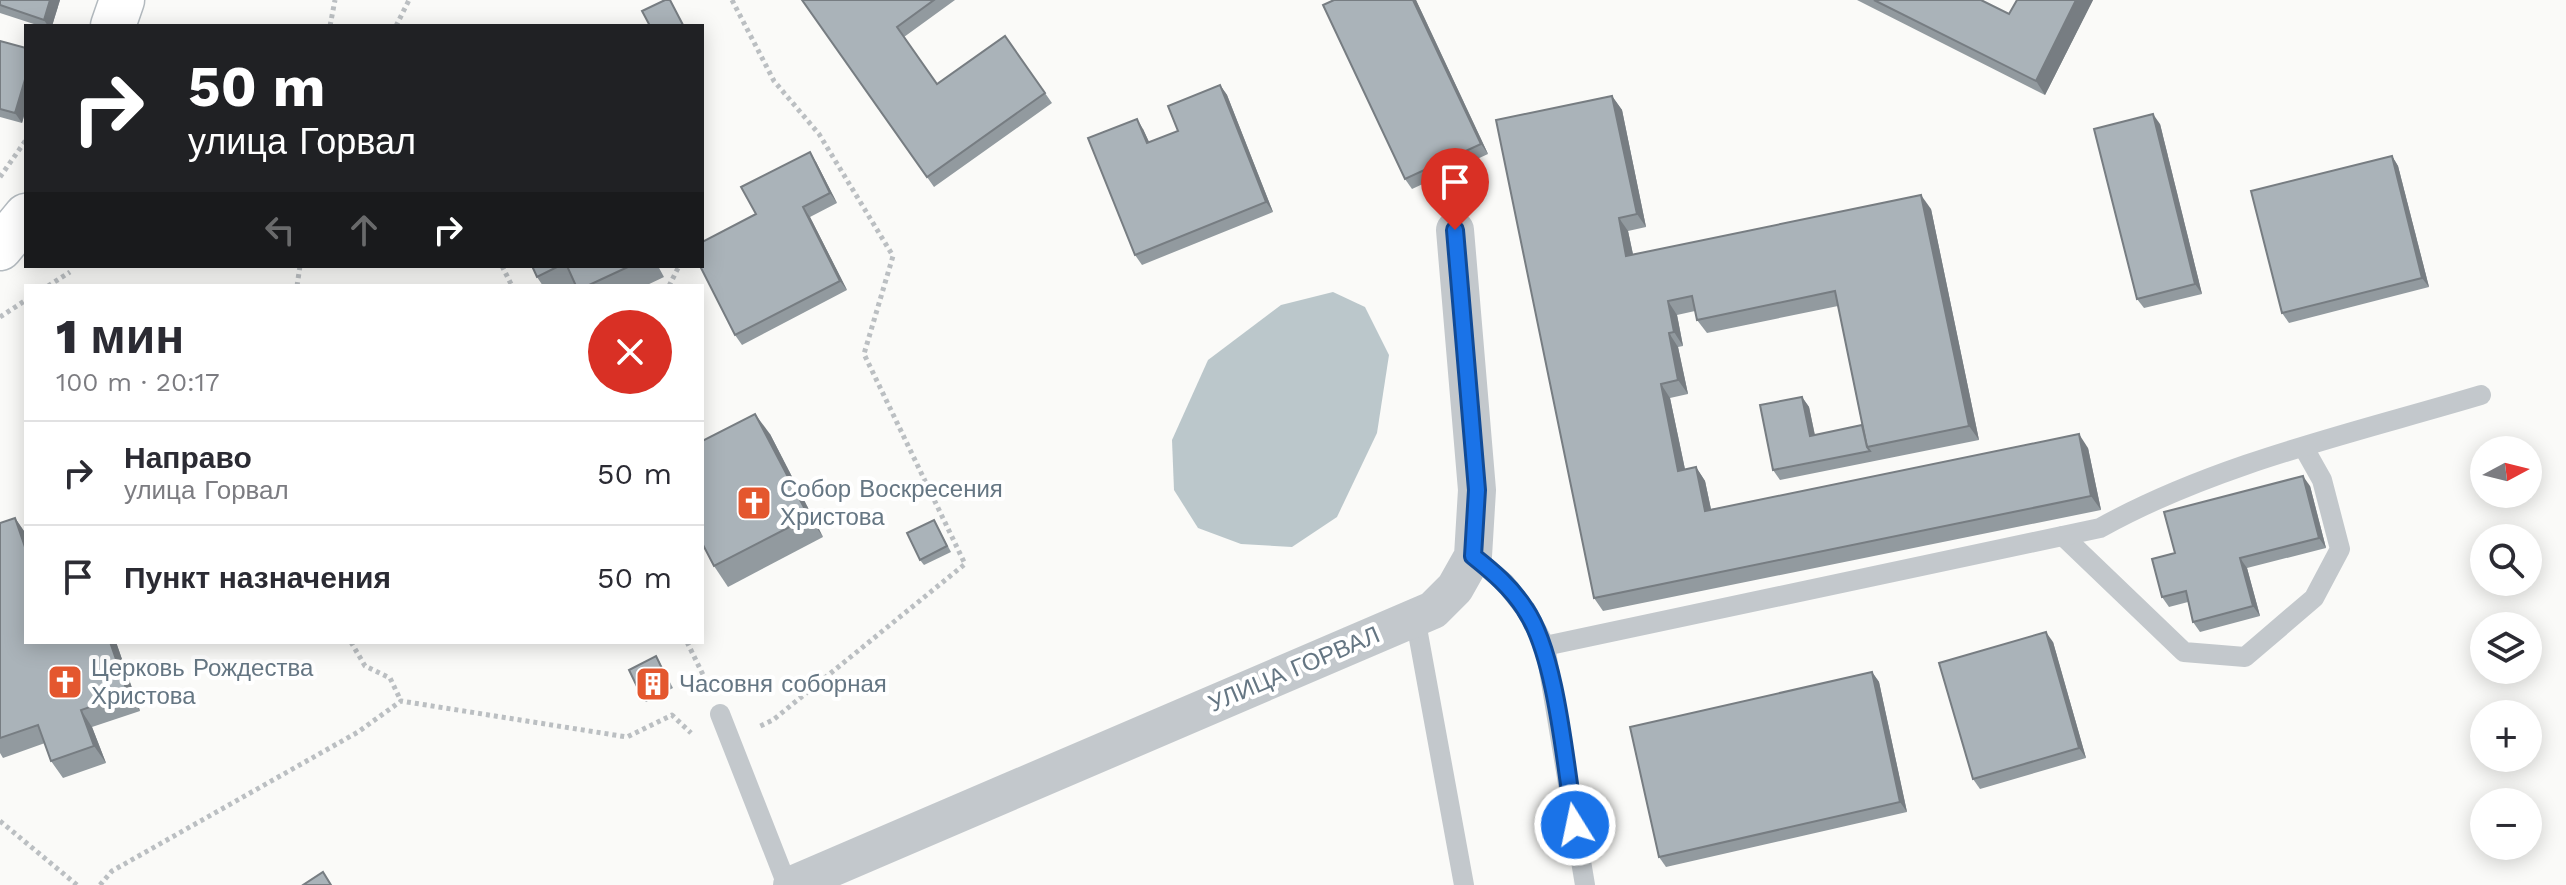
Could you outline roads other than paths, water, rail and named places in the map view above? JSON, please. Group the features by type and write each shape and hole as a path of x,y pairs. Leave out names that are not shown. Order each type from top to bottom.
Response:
{"main road":[{"path":"114,24 122,0"},
{"path":"0,248 24,218"}],"street":[{"name":"УЛИЦА ГОРВАЛ","path":"790,885 1433,610 1455,588 1473,556 1477,490 1455,230"}],"lane":[{"path":"1545,646 2100,528 2147,502 2304,448 2481,395"},
{"path":"2063,536 2184,652 2245,657 2314,598 2340,549 2322,480 2304,448"},
{"path":"1473,556 1505,583 1526,610 1545,646 1585,885"},
{"path":"1415,617 1464,885"},
{"path":"720,714 790,885"}],"place":[{"name":"Собор Воскресения Христова","path":"754,503"},
{"name":"Церковь Рождества Христова","path":"65,682"},
{"name":"Часовня соборная","path":"653,684"}]}
